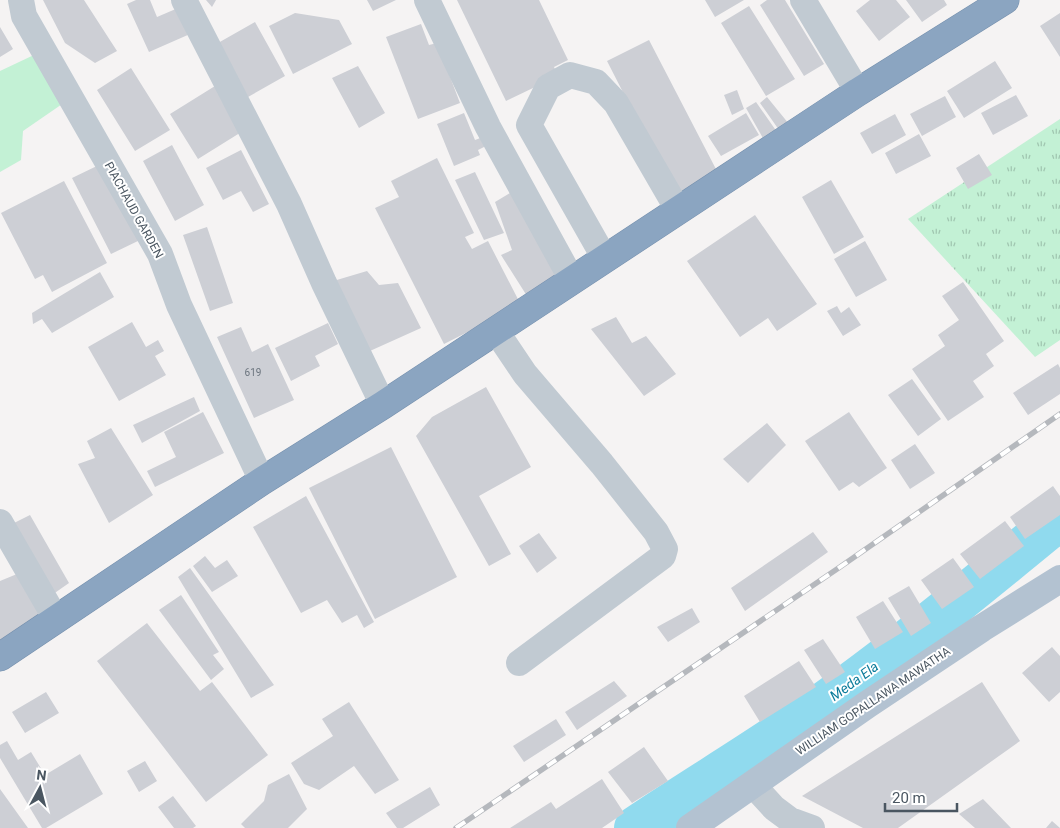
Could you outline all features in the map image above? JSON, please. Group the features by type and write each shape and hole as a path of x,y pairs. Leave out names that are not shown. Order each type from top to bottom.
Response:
{"highway":[{"path":"0,657 262,481 496,332 858,92 1005,0"}],"main road":[{"name":"WILLIAM GOPALLAWA MAWATHA","path":"690,828 892,687 1060,579"}],"street":[{"name":"PIACHAUD GARDEN","path":"21,0 24,16 160,254 179,305 262,481"},
{"path":"184,0 289,204 324,283 383,405"},
{"path":"427,0 488,127 572,280"},
{"path":"803,0 858,92"},
{"path":"605,259 530,125 548,87 570,75 596,82 616,103 678,210"},
{"path":"496,332 525,374 602,464 656,532 665,548 662,556 519,663"},
{"path":"0,522 56,619"},
{"path":"753,784 774,808 790,820 812,828"}],"green space":[{"path":"36,54 68,100 23,131 21,160 0,172 0,71"},
{"path":"1060,119 1060,340 1035,357 908,219"}],"building":[{"path":"43,0 84,0 117,51 95,63 65,43"},
{"path":"136,0 150,0 157,17 178,8 190,34 149,52 127,4"},
{"path":"206,0 216,0 212,7"},
{"path":"367,0 396,0 373,11"},
{"path":"457,0 539,0 568,60 554,67 558,76 506,101"},
{"path":"705,0 744,0 715,17"},
{"path":"767,0 785,0 824,64 804,76 760,5"},
{"path":"870,0 896,0 910,17 879,41 856,11"},
{"path":"906,0 944,0 947,5 922,22"},
{"path":"749,6 795,79 766,96 721,23"},
{"path":"295,13 339,20 352,44 293,74 269,26"},
{"path":"1060,13 1060,57 1040,26"},
{"path":"255,22 285,76 248,97 218,43"},
{"path":"421,24 429,45 437,43 460,103 418,119 386,37"},
{"path":"0,27 13,49 0,57"},
{"path":"649,40 718,173 675,194 607,61"},
{"path":"995,61 1012,88 964,118 947,91"},
{"path":"358,66 385,113 359,128 332,78"},
{"path":"131,68 170,130 135,151 97,90"},
{"path":"215,86 243,131 198,159 170,114"},
{"path":"737,90 744,109 732,115 724,95"},
{"path":"1016,95 1028,116 993,135 981,113"},
{"path":"945,96 956,117 922,136 910,114"},
{"path":"767,97 789,124 779,130 760,103"},
{"path":"756,102 777,132 764,140 746,108"},
{"path":"464,113 475,140 483,137 486,146 478,150 480,155 454,166 437,124"},
{"path":"746,113 759,135 721,156 708,136"},
{"path":"895,114 906,135 872,154 860,133"},
{"path":"919,134 931,156 896,174 885,153"},
{"path":"172,145 204,205 175,221 143,161"},
{"path":"241,150 269,204 253,212 241,191 223,200 206,168"},
{"path":"979,154 992,175 968,189 956,168"},
{"path":"437,158 474,233 465,237 472,249 488,241 521,305 444,344 375,208 399,197 391,181"},
{"path":"101,164 140,240 111,254 72,178"},
{"path":"475,172 504,233 484,240 455,180"},
{"path":"831,180 864,237 834,254 802,197"},
{"path":"64,181 107,263 52,292 43,275 35,279 1,213"},
{"path":"515,190 560,272 527,296 501,255 512,250 495,202"},
{"path":"755,215 817,304 777,331 768,318 740,337 687,261"},
{"path":"207,227 233,303 210,311 183,235"},
{"path":"865,241 887,280 856,297 834,259"},
{"path":"367,271 379,285 398,283 421,328 361,355 330,282"},
{"path":"100,272 114,297 52,333 42,319 33,324 32,313"},
{"path":"963,282 1004,341 986,354 994,366 973,381 984,397 948,421 912,369 945,346 938,335 959,320 942,296"},
{"path":"837,306 841,313 849,307 861,325 843,336 827,311"},
{"path":"616,317 632,343 646,336 676,374 644,396 591,329"},
{"path":"132,322 146,347 158,340 164,351 155,356 166,375 119,401 88,347"},
{"path":"328,323 338,344 315,356 320,366 291,381 275,348"},
{"path":"241,327 252,352 268,344 294,400 254,418 217,337"},
{"path":"1058,364 1060,368 1060,394 1028,415 1013,393"},
{"path":"912,379 941,419 918,436 888,395"},
{"path":"486,387 531,467 479,496 511,554 489,566 416,436 432,417"},
{"path":"194,397 200,411 142,443 133,425"},
{"path":"203,412 224,453 155,487 147,471 176,457 164,432"},
{"path":"849,412 887,468 859,487 853,482 839,491 805,441"},
{"path":"767,423 786,445 748,483 723,459"},
{"path":"111,428 153,495 109,523 78,464 95,458 87,441"},
{"path":"915,444 935,473 910,489 891,460"},
{"path":"391,447 457,577 375,619 309,488"},
{"path":"1053,486 1060,496 1060,515 1025,539 1010,517"},
{"path":"306,496 374,622 364,628 357,615 342,623 327,600 301,613 253,527"},
{"path":"30,515 69,583 49,597 6,527"},
{"path":"1005,521 1024,546 980,579 960,554"},
{"path":"813,532 828,552 745,611 731,588"},
{"path":"539,533 557,558 537,573 519,546"},
{"path":"205,556 215,568 227,560 238,576 212,592 193,566"},
{"path":"953,558 974,587 942,609 921,580"},
{"path":"190,568 274,685 251,698 178,577"},
{"path":"17,574 45,620 0,646 0,581"},
{"path":"909,586 931,623 911,636 888,598"},
{"path":"181,595 219,652 213,655 224,669 211,680 159,610"},
{"path":"883,601 903,632 875,649 856,617"},
{"path":"692,608 700,622 668,642 657,627"},
{"path":"147,623 200,691 212,682 268,755 206,802 97,661"},
{"path":"823,639 845,672 826,684 804,650"},
{"path":"1052,647 1060,656 1060,692 1049,702 1022,673"},
{"path":"799,661 816,687 760,722 744,696"},
{"path":"614,681 627,696 577,730 565,712"},
{"path":"982,682 1020,741 898,828 863,828 802,796"},
{"path":"46,692 59,713 25,733 12,712"},
{"path":"349,702 399,780 375,794 354,766 319,790 304,784 291,763 333,736 322,719"},
{"path":"556,719 566,735 524,762 513,746"},
{"path":"7,741 18,760 31,752 45,775 80,754 103,794 46,828 42,828 0,758 0,745"},
{"path":"644,747 668,781 632,803 608,772"},
{"path":"145,761 157,781 139,792 127,771"},
{"path":"289,774 307,809 288,828 245,828 241,824 264,801 268,785"},
{"path":"602,779 624,813 602,828 510,828 551,802 556,809"},
{"path":"430,787 440,805 403,828 397,828 386,813"},
{"path":"0,789 28,828 0,828"},
{"path":"173,796 196,826 193,828 174,828 158,807"},
{"path":"983,799 1011,828 975,828 959,814"},
{"path":"1052,821 1060,828 1046,828"}],"waterway":[{"name":"Meda Ela","path":"636,828 788,729 858,679 1060,518"}],"railway":[{"path":"456,828 840,567 1060,414"}]}
